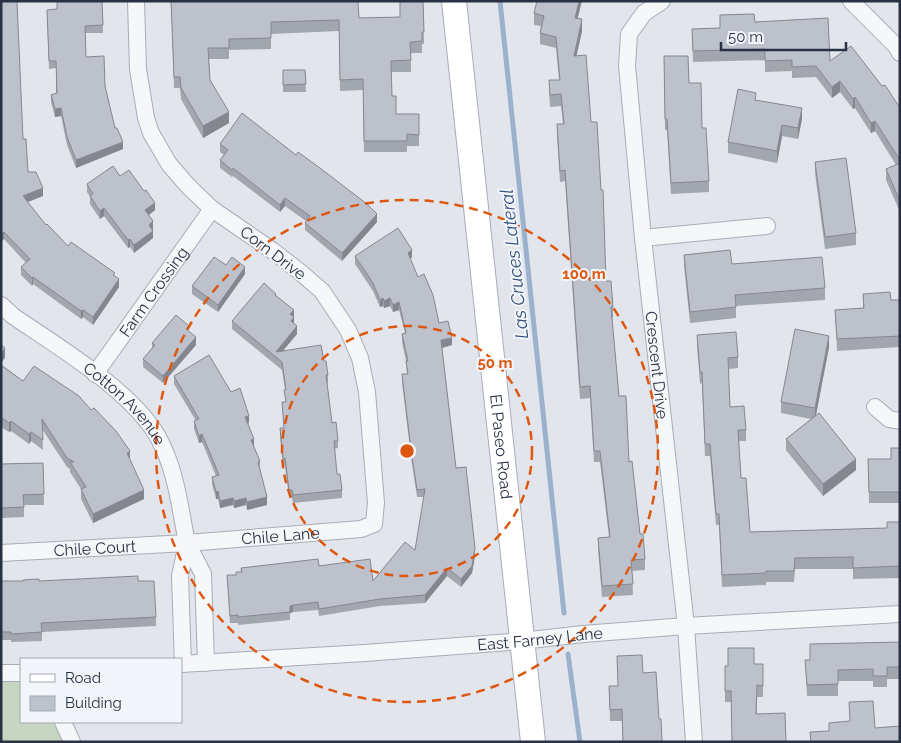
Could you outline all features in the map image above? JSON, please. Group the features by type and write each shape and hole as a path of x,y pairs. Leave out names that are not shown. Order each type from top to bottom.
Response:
{"main road":[{"name":"El Paseo Road","path":"454,1 533,742"}],"street":[{"name":"Corn Drive","path":"136,1 138,69 146,118 151,132 169,164 212,209 300,272 322,291 348,330 360,358 367,392 376,503 374,524"},
{"name":"Crescent Drive","path":"662,1 644,13 629,34 627,66 643,238 686,626 694,742"},
{"path":"852,1 900,52"},
{"name":"Farm Crossing","path":"95,374 212,209"},
{"path":"643,238 766,226"},
{"name":"Cotton Avenue","path":"1,305 13,316 95,374 132,404 158,437 171,468 187,543 203,574 206,662"},
{"path":"875,407 889,418 900,421"},
{"name":"Chile Lane","path":"187,543 361,529 374,524"},
{"name":"Cotton Avenue","path":"182,658 180,576 187,543"},
{"name":"Chile Court","path":"1,553 187,543"},
{"name":"East Farney Lane","path":"182,664 365,654 686,626 900,614"},
{"path":"1,673 20,673"},
{"path":"63,723 72,742"}],"green space":[{"path":"1,673 20,673 20,723 62,723 72,742 1,742"}],"building":[{"path":"1,1 17,1 23,139 26,139 28,172 36,172 43,188 23,196 46,225 68,246 71,242 115,273 113,275 119,279 93,317 32,278 21,267 30,259 4,232 1,234"},
{"path":"57,1 102,1 103,25 85,26 86,57 104,56 105,86 115,128 117,128 123,142 76,160 67,137 61,108 55,109 51,95 57,93 56,61 49,61 47,10 57,9"},
{"path":"171,1 358,1 359,18 400,17 400,1 423,1 424,32 422,32 422,41 410,42 411,60 391,61 392,96 396,96 396,114 419,114 419,135 407,134 407,141 364,141 363,79 340,80 339,20 271,22 271,38 229,39 229,48 208,48 210,80 229,112 203,126 181,88 180,77 174,77"},
{"path":"537,1 579,1 575,18 582,19 574,56 586,55 591,122 597,122 601,190 603,190 606,281 611,281 613,307 611,307 619,396 626,396 629,462 632,461 640,534 643,534 645,559 631,560 633,584 602,586 598,538 610,537 600,451 594,451 590,386 580,387 565,170 560,171 557,124 564,124 561,94 550,95 549,80 560,80 556,37 540,33 544,16 534,13"},
{"path":"754,14 755,22 828,18 830,61 851,46 882,86 885,85 900,108 900,160 875,121 871,123 855,97 853,99 840,81 832,87 816,66 792,67 792,60 765,61 765,49 693,51 692,29 720,28 720,15"},
{"path":"664,56 688,56 689,83 701,83 702,128 706,128 709,181 671,183 667,119 665,119"},
{"path":"283,70 305,70 306,84 283,85"},
{"path":"738,89 756,93 755,100 802,108 798,128 782,125 777,151 728,142"},
{"path":"242,113 296,155 298,152 320,168 367,204 377,214 342,253 305,223 310,216 285,198 280,205 220,160 228,150 220,144"},
{"path":"846,158 856,233 825,237 815,162"},
{"path":"900,163 900,201 886,169"},
{"path":"113,166 120,176 129,170 155,203 145,210 153,221 149,225 153,231 134,245 130,239 128,240 104,208 100,211 90,196 93,194 87,184"},
{"path":"398,228 412,250 408,253 418,277 424,274 433,295 439,323 448,321 452,338 441,340 456,468 466,467 475,548 472,566 461,579 447,568 425,595 380,599 319,609 318,602 290,606 290,612 238,617 238,615 230,616 227,575 236,575 236,572 242,572 241,568 318,559 319,566 370,559 373,581 405,542 415,550 425,489 417,490 411,450 402,374 408,374 406,361 408,361 402,334 406,333 399,302 393,305 390,298 384,301 383,298 380,300 373,283 355,256"},
{"path":"730,250 732,264 822,257 825,288 735,295 736,307 690,312 684,255"},
{"path":"214,257 226,265 232,257 245,267 218,305 192,286"},
{"path":"264,283 275,295 294,310 290,314 294,317 291,321 297,326 276,352 321,345 328,375 326,375 332,423 336,422 338,441 334,441 337,474 340,474 342,490 293,495 292,490 289,490 280,428 284,428 282,402 286,402 282,362 232,321"},
{"path":"890,292 891,300 900,300 900,336 837,339 835,310 864,308 863,294"},
{"path":"176,315 189,326 186,329 196,337 163,376 143,359 155,345 152,343"},
{"path":"795,329 829,336 815,408 781,402"},
{"path":"736,332 738,357 728,358 730,407 744,406 746,430 738,430 741,478 746,478 750,532 887,528 887,522 900,522 900,566 853,568 853,557 795,558 794,571 766,571 766,573 722,575 719,514 716,514 710,444 705,444 702,372 700,372 697,335"},
{"path":"1,345 5,348 1,354"},
{"path":"209,355 231,392 240,388 249,416 245,417 254,439 251,440 260,461 258,462 267,497 247,502 246,498 234,501 233,498 220,501 218,491 216,492 212,477 219,475 202,434 199,436 194,421 199,419 174,376"},
{"path":"1,365 23,381 34,366 79,396 91,410 94,408 116,431 130,451 127,453 144,490 93,514 81,489 86,487 70,462 74,462 67,458 42,419 43,440 1,417"},
{"path":"819,413 856,459 823,484 786,439"},
{"path":"891,448 900,448 900,492 869,492 868,459 891,459"},
{"path":"43,463 44,494 23,495 24,507 1,508 1,464"},
{"path":"138,576 138,581 154,581 156,617 41,623 42,632 11,634 11,632 1,632 1,581"},
{"path":"900,642 900,667 887,667 887,676 873,676 873,669 838,670 838,684 807,685 805,660 810,660 810,644"},
{"path":"728,648 754,648 754,664 763,664 763,686 757,685 756,714 785,713 786,742 732,742 731,691 725,691 725,666 728,666"},
{"path":"642,655 643,673 656,672 662,742 623,742 622,709 610,710 609,686 618,686 617,656"},
{"path":"873,701 875,728 900,726 900,742 811,742 810,732 829,731 829,723 850,721 849,702"}],"waterway":[{"name":"Las Cruces Lateral","path":"500,1 564,613"},
{"name":"Las Cruces Lateral","path":"568,654 580,742"}]}
